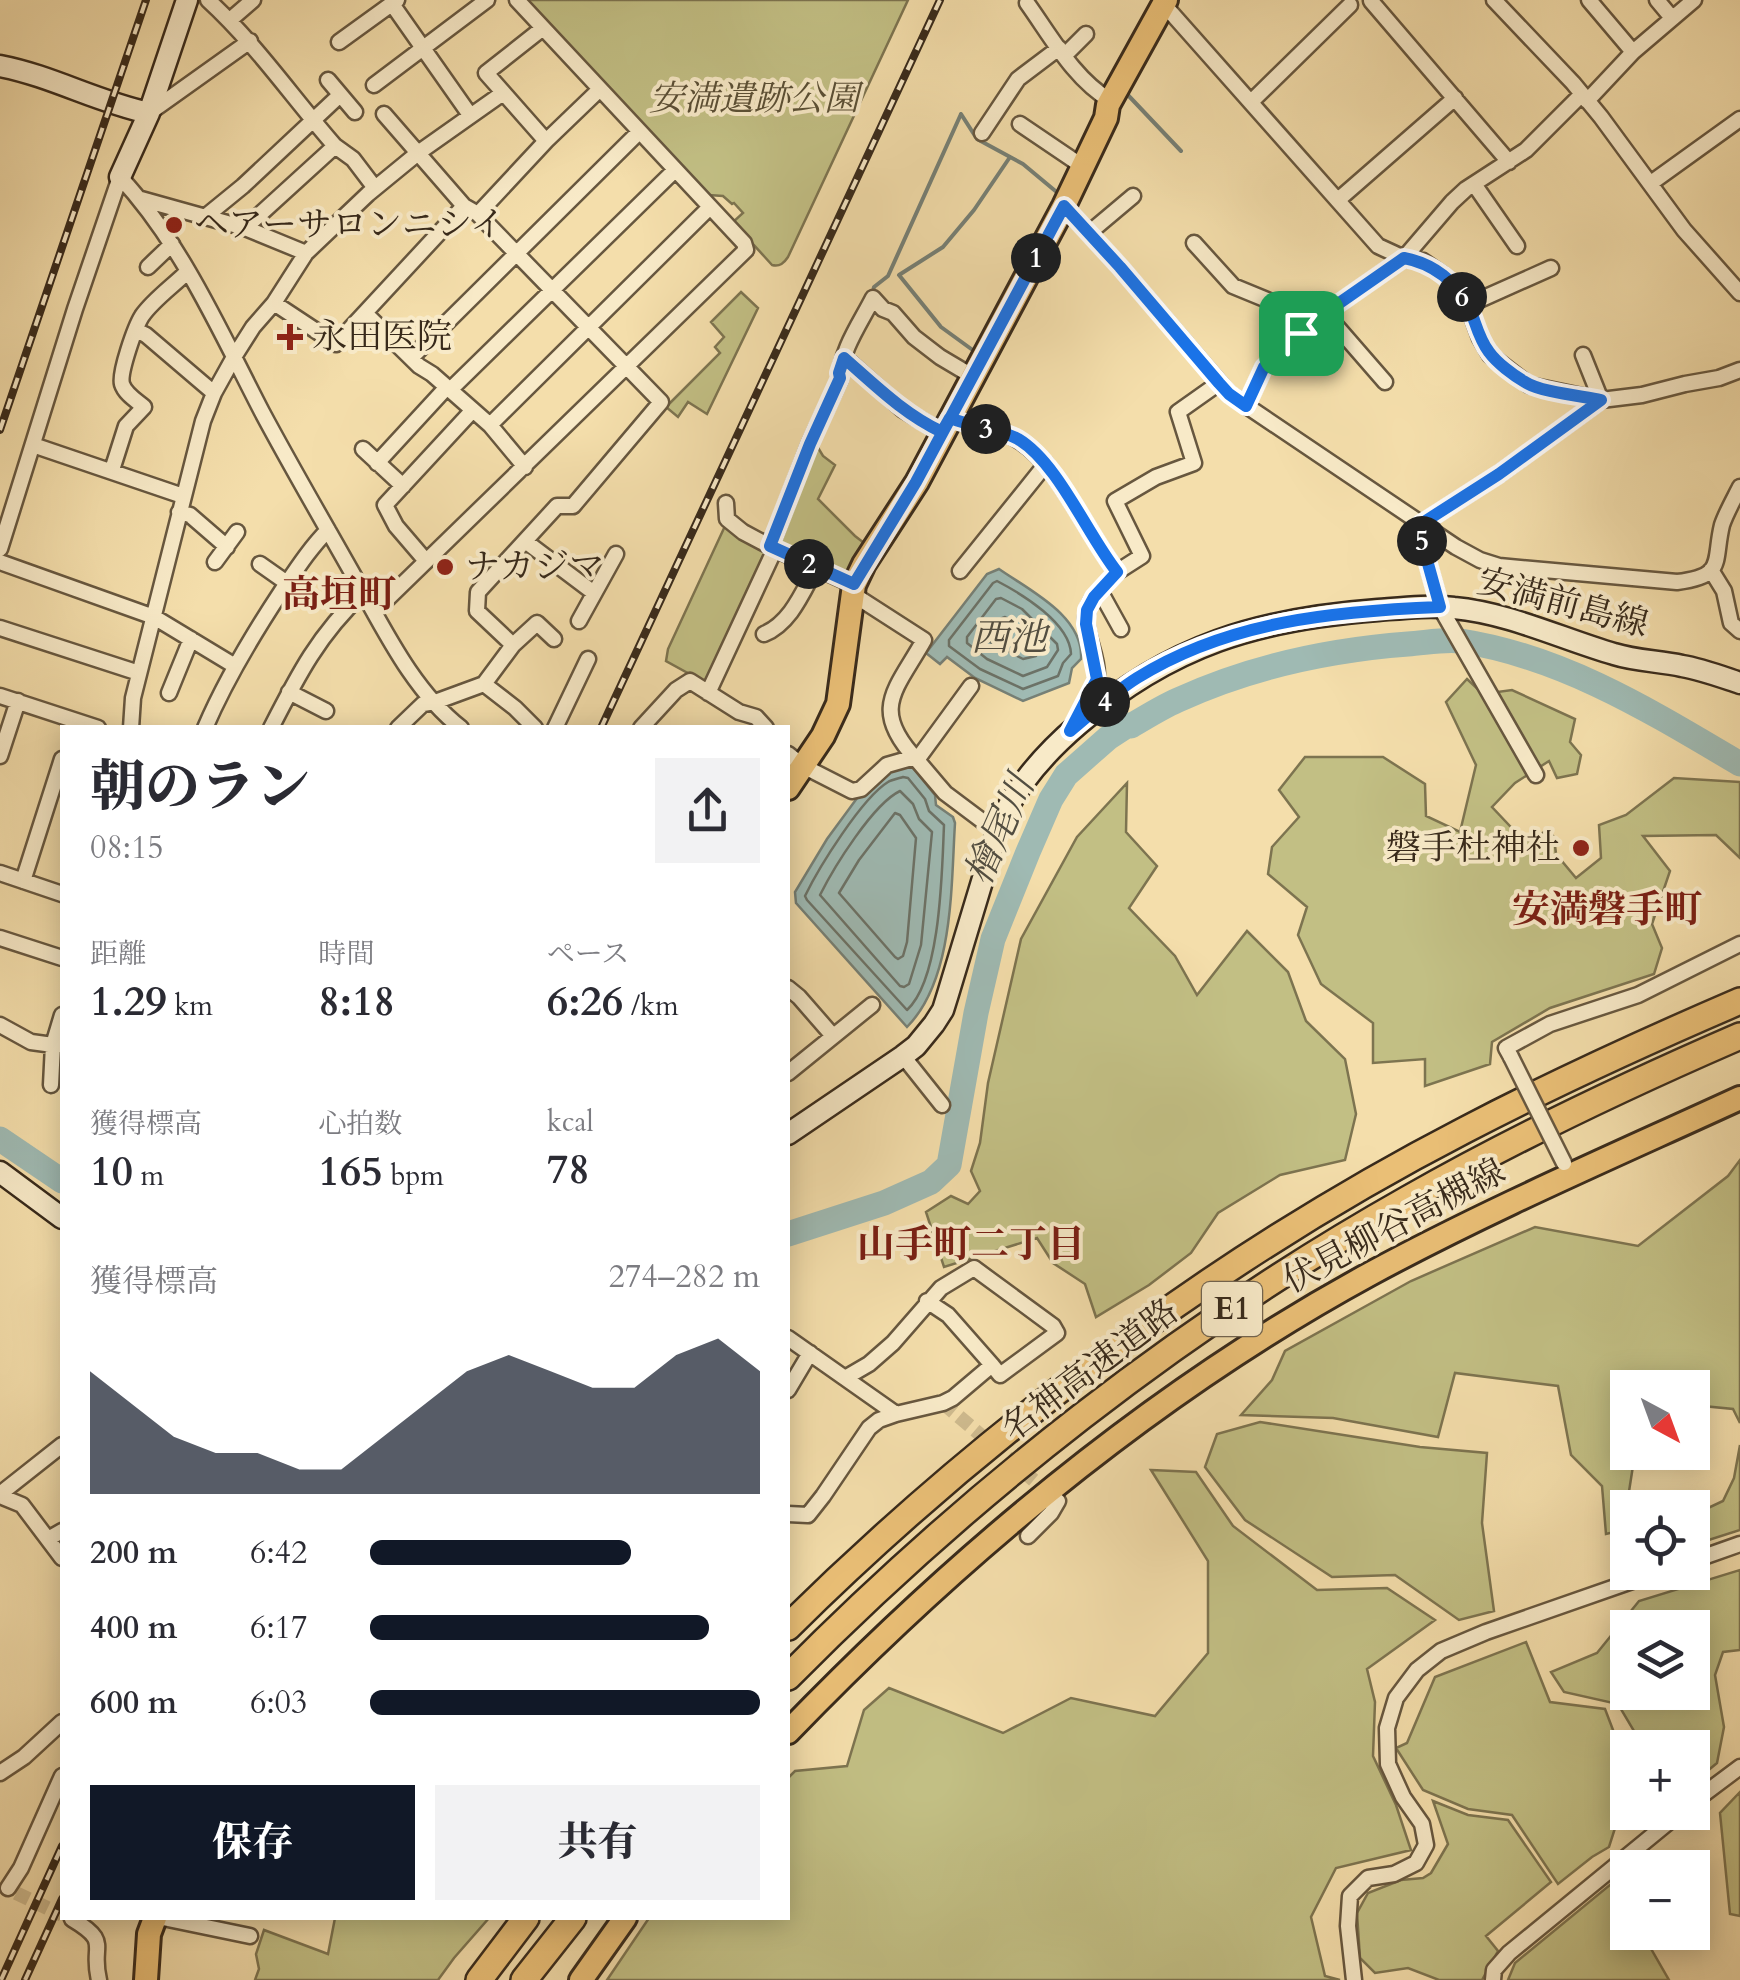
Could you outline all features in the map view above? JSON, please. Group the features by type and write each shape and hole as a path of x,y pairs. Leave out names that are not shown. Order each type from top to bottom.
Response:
{"highway":[{"path":"978,1454 1054,1382 1151,1309 1331,1192 1566,1066 1740,988"},
{"name":"名神高速道路","path":"790,1626 978,1454 1060,1389 1258,1251 1462,1131 1572,1076 1740,1001"},
{"name":"名神高速道路","path":"790,1674 947,1528 1054,1439 1234,1308 1406,1200 1527,1134 1740,1036"},
{"path":"481,1976 524,1920"},
{"path":"526,1980 571,1920"}],"main road":[{"path":"120,177 149,113 187,0"},
{"path":"796,760 823,736 838,704 852,589 916,482 1064,206 1111,101 1167,4"},
{"path":"0,66 28,71 117,106 149,113"},
{"name":"安満前島線","path":"790,1133 903,1056 925,1036 943,1010 1002,816 1051,749 1134,680 1186,653 1221,638 1340,613 1489,614 1618,656 1686,666 1740,683"},
{"name":"伏見柳谷高槻線","path":"790,1730 852,1666 952,1574 1082,1466 1219,1366 1368,1275 1567,1169 1740,1098"},
{"path":"0,1172 60,1217"},
{"path":"146,1980 149,1934 154,1920"},
{"path":"581,1980 624,1920"}],"street":[{"path":"208,0 250,42 374,188"},
{"path":"230,20 253,0"},
{"path":"374,85 487,0"},
{"path":"374,612 746,250 744,243 517,0"},
{"path":"1494,0 1573,83 1684,230 1739,290"},
{"path":"1589,0 1632,52"},
{"path":"1657,0 1672,18"},
{"path":"1246,406 1264,367 1301,333 1404,258 1452,202 1533,144 1694,0"},
{"path":"338,42 394,2 470,115"},
{"path":"1252,101 1332,20 1364,3 1455,98 1509,162"},
{"path":"1167,4 1378,246 1404,258 1423,261 1456,288 1468,305 1490,355 1528,385 1601,400 1642,395 1740,370"},
{"path":"1036,9 1072,68 1111,101"},
{"path":"544,28 486,74 546,141"},
{"path":"982,133 1018,79 1086,34"},
{"path":"149,113 250,42"},
{"path":"328,80 355,112"},
{"path":"274,303 336,344 599,90"},
{"path":"131,725 139,672 203,421 234,357 306,253 374,188 503,94"},
{"path":"205,217 340,95"},
{"path":"1338,200 1455,98"},
{"path":"384,114 471,210 661,402 573,506 557,506 478,592 477,611 513,645"},
{"path":"1651,183 1740,119"},
{"path":"1020,124 1082,166"},
{"path":"412,357 639,132"},
{"path":"244,228 335,146"},
{"path":"378,462 675,170"},
{"path":"0,549 120,177 141,199 172,244 374,612 418,682 458,725"},
{"path":"1474,184 1518,246"},
{"path":"1089,233 1133,196"},
{"path":"141,199 244,228 306,253"},
{"path":"1064,206 1229,394 1480,560 1499,566 1677,582 1694,580 1718,560 1722,524 1740,488"},
{"path":"490,425 710,208"},
{"path":"1194,243 1233,286 1272,302 1301,333"},
{"path":"148,267 172,244"},
{"path":"1468,305 1551,268"},
{"path":"112,470 126,426 144,407 122,383 121,373 136,330 142,317 187,272"},
{"path":"708,693 773,548 810,444 840,378 844,358 872,298 894,313 914,337 972,376"},
{"path":"365,313 419,366 490,425 525,467"},
{"path":"1325,313 1385,382"},
{"path":"136,330 214,394"},
{"path":"1583,355 1601,400"},
{"path":"844,358 920,422 1006,434 1033,450 1117,572"},
{"path":"1070,731 1097,679 1085,618 1090,603 1117,572 1142,556 1115,501 1156,477 1194,463 1178,412 1219,383"},
{"path":"1421,524 1514,464 1601,400"},
{"path":"426,561 396,526 385,505 472,410"},
{"path":"33,444 183,496"},
{"path":"363,449 403,486"},
{"path":"960,570 977,544 1046,464"},
{"path":"726,503 727,520 743,532 852,589 924,640 890,702 889,714 916,758 945,793 997,832"},
{"path":"179,512 190,515 226,547"},
{"path":"1421,524 1422,542 1444,613 1536,775"},
{"path":"206,725 235,666 314,544 328,530"},
{"path":"215,562 237,532"},
{"path":"525,541 594,593"},
{"path":"579,622 616,554"},
{"path":"0,562 154,617 235,666"},
{"path":"260,564 287,584"},
{"path":"764,634 777,627 790,612 816,568"},
{"path":"1710,570 1724,591 1731,623 1740,631"},
{"path":"1100,591 1121,630"},
{"path":"273,725 314,648 364,593"},
{"path":"401,725 423,704 484,684 513,645 536,623 554,639"},
{"path":"0,628 139,672"},
{"path":"168,693 191,639"},
{"path":"556,725 588,659"},
{"path":"644,725 690,681 739,712 756,717 763,725"},
{"path":"484,684 532,725"},
{"path":"796,760 846,788 857,790 887,765 916,758 960,713 971,686"},
{"path":"290,692 326,712"},
{"path":"0,696 74,724"},
{"path":"0,756 18,701"},
{"path":"23,880 60,765"},
{"path":"0,873 60,893"},
{"path":"0,938 60,957"},
{"path":"1567,1169 1506,1048 1550,1024 1638,995 1740,944"},
{"path":"790,990 832,1036"},
{"path":"790,1071 872,1005"},
{"path":"0,1025 31,1042 58,1045 51,1085"},
{"path":"903,1056 942,1106"},
{"path":"845,1378 893,1343 926,1301 940,1288 974,1268 1057,1332 1000,1375 948,1314 926,1301"},
{"path":"790,1339 896,1414"},
{"path":"790,1387 810,1354"},
{"path":"790,1514 808,1515 869,1428 879,1420 943,1403 992,1365"},
{"path":"60,1447 0,1495 22,1505 60,1555"},
{"path":"1028,1536 1058,1501"},
{"path":"48,1538 60,1532"},
{"path":"1710,1554 1740,1544"},
{"path":"1354,1980 1348,1926 1350,1896 1368,1878 1394,1874 1416,1862 1426,1845 1422,1824 1403,1797 1388,1764 1387,1728 1396,1698 1417,1670 1441,1650 1610,1589"},
{"path":"0,1773 60,1724"},
{"path":"1710,1790 1740,1767"},
{"path":"8,1888 60,1780"},
{"path":"1493,1980 1494,1970 1508,1953 1660,1830"},
{"path":"74,1920 89,1929 98,1942 99,1980"},
{"path":"173,1920 250,1936"}],"green space":[{"name":"安満遺跡公園","path":"526,0 908,0 788,257 782,264 772,265 733,222 743,213 734,203 723,196 709,195"},
{"path":"741,292 758,308 707,414 688,402 678,417 666,407 720,353 715,347 724,337 711,322"},
{"path":"817,446 835,465 818,499 868,546 848,578 777,546"},
{"path":"725,526 768,552 706,683 666,661"},
{"path":"1467,679 1483,694 1512,690 1575,719 1570,742 1581,755 1577,774 1557,778 1549,761 1515,783 1492,807 1525,842 1548,830 1554,837 1556,854 1576,878 1601,858 1599,825 1626,815 1674,778 1740,782 1740,858 1716,835 1643,836 1670,871 1652,924 1662,948 1654,974 1550,1008 1492,1042 1490,1064 1425,1086 1425,1059 1373,1063 1373,1023 1321,984 1298,935 1307,907 1268,874 1272,847 1299,817 1279,790 1305,757 1383,757 1425,784 1426,816 1460,832 1476,765 1446,702"},
{"path":"1127,783 1126,832 1157,866 1129,908 1175,956 1197,995 1247,931 1288,972 1306,1021 1345,1059 1356,1114 1345,1160 1280,1175 1218,1213 1191,1253 1149,1285 1096,1317 1085,1284 1053,1263 1037,1238 944,1267 926,1212 951,1196 968,1204 980,1191 971,1171 1021,939 1077,837"},
{"path":"1740,1160 1740,1423 1733,1409 1710,1407 1710,1370 1610,1370 1610,1470 1632,1470 1629,1490 1610,1490 1610,1533 1606,1534 1602,1486 1571,1455 1558,1386 1455,1373 1438,1437 1333,1418 1241,1415 1272,1380 1285,1351 1411,1281 1535,1227 1638,1246 1728,1176"},
{"path":"1260,1422 1420,1447 1487,1453 1482,1523 1494,1611 1459,1620 1395,1575 1332,1577 1245,1520 1205,1467 1217,1434"},
{"path":"1740,1445 1740,1530 1710,1540 1710,1507 1723,1501 1734,1478"},
{"path":"1151,1470 1196,1472 1233,1526 1317,1590 1387,1588 1435,1620 1367,1669 1375,1702 1373,1756 1411,1850 1336,1868 1311,1917 1325,1976 1340,1980 607,1980 648,1920 790,1920 790,1776 795,1771 847,1766 864,1710 889,1688 1003,1733 1071,1698 1155,1716 1208,1653 1208,1561"},
{"path":"1740,1570 1740,1650 1723,1652 1715,1675 1724,1727 1717,1763 1710,1769 1710,1730 1633,1730 1622,1710 1710,1710 1710,1610 1632,1610 1639,1601 1675,1590 1710,1590 1710,1579"},
{"path":"1610,1637 1610,1702 1564,1692 1551,1672 1597,1653"},
{"path":"1526,1642 1550,1702 1605,1709 1613,1730 1610,1730 1610,1830 1614,1830 1609,1847 1558,1884 1512,1815 1468,1809 1423,1790 1396,1748 1407,1743 1435,1677"},
{"path":"1740,1792 1740,1916 1730,1914 1720,1813"},
{"path":"1433,1801 1468,1815 1508,1820 1551,1882 1486,1936 1498,1951 1482,1980 1439,1980 1408,1968 1375,1973 1360,1958 1357,1913 1368,1893 1401,1880 1423,1878 1431,1873 1448,1844"},
{"path":"1610,1885 1610,1950 1652,1950 1669,1980 1508,1980 1515,1963"},
{"path":"335,1920 487,1920 438,1980 255,1980 259,1969 256,1954 264,1930 328,1954"}],"water":[{"name":"西池","path":"999,569 1064,617 1080,644 1081,659 1072,668 1069,683 1023,701 975,678 947,657 940,664 926,653 987,574"},
{"path":"910,764 935,795 936,805 955,823 942,958 934,984 907,1027 796,903 795,892 863,790 884,772"}],"waterway":[{"path":"1126,93 1181,151"},
{"path":"961,114 977,139 1023,164 1059,194"},
{"path":"872,295 874,287 888,276 961,114"},
{"path":"974,351 941,327 899,275 943,247 1010,157"},
{"name":"檜尾川","path":"790,1233 884,1203 931,1182 949,1165 993,939 1051,799 1066,775 1108,738 1172,703 1233,678 1290,662 1378,647 1461,641 1571,673 1640,706 1740,764"},
{"name":"檜尾川","path":"0,1139 60,1180"}],"tunnel":[{"path":"943,1403 1050,1494"},
{"path":"16,1893 60,1914"}],"railway":[{"path":"0,430 146,0"},
{"path":"602,725 940,0"},
{"path":"1,1980 60,1850"},
{"path":"25,1980 60,1903"}],"place":[{"name":"ヘアーサロンニシイ","path":"174,225"},
{"name":"永田医院","path":"290,337"},
{"name":"ナカジマ","path":"445,567"},
{"name":"磐手杜神社","path":"1581,848"}],"district":[{"name":"高垣町","path":"339,595"},
{"name":"安満磐手町","path":"1607,910"},
{"name":"山手町二丁目","path":"971,1245"}],"route":[{"path":"1301,333 1264,367 1246,406 1229,394 1064,206 942,432 916,482 854,584 770,546 840,378 844,358 920,422 942,432 950,418 1020,440 1046,464 1117,572 1087,610 1085,618 1097,679 1070,731 1134,680 1221,638 1340,613 1440,607 1422,542 1421,524 1499,474 1601,400 1528,385 1511,372 1490,355 1468,305 1456,288 1423,261 1404,258 1301,333"}]}
